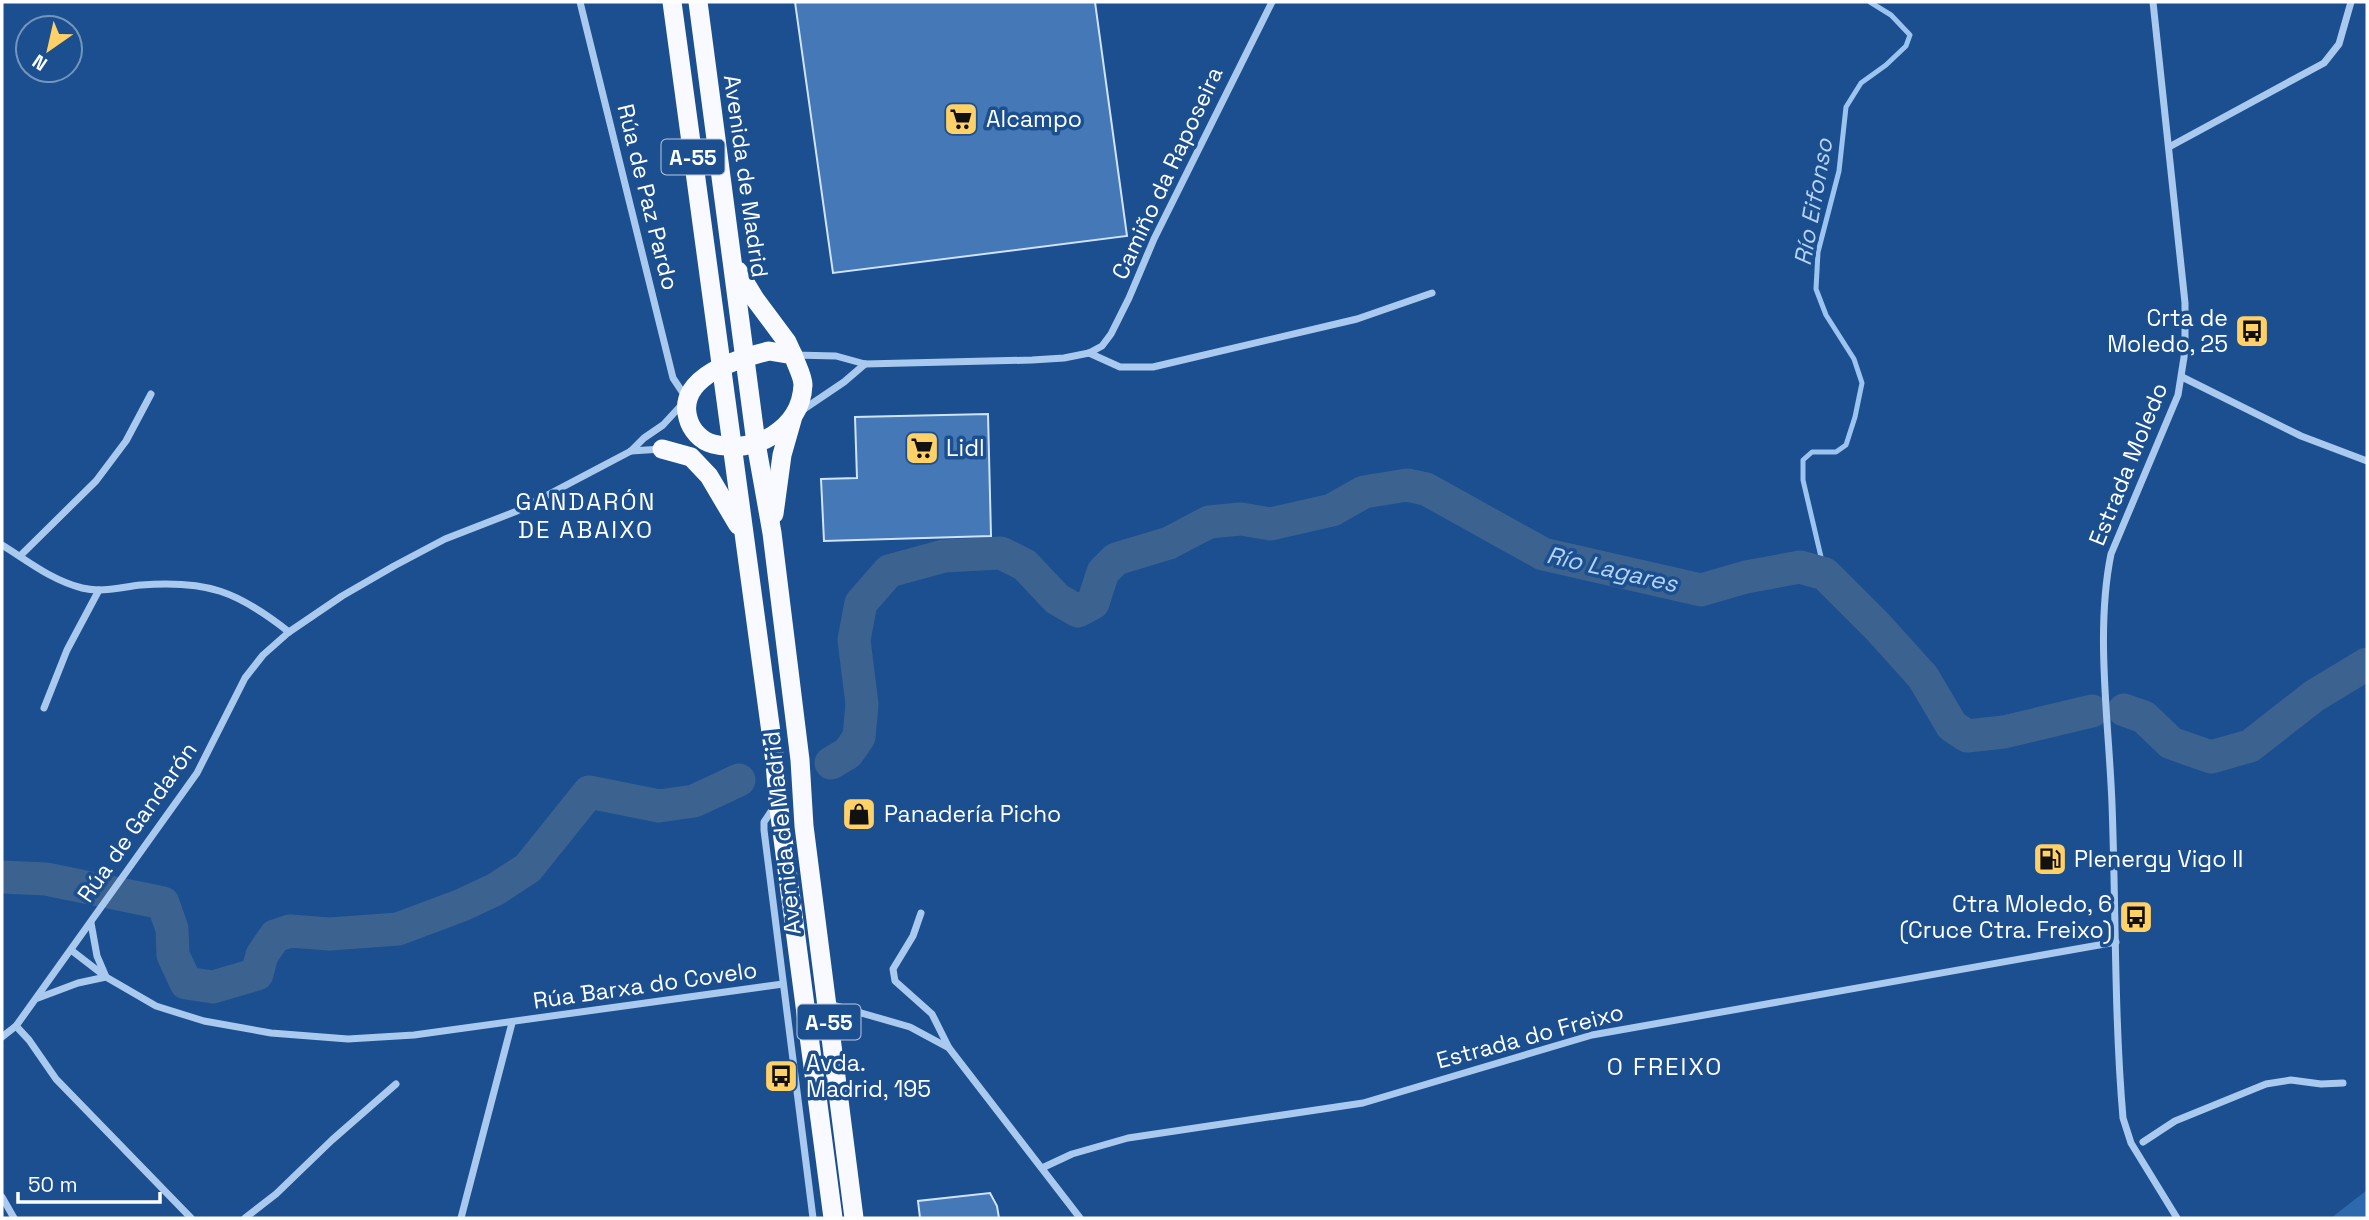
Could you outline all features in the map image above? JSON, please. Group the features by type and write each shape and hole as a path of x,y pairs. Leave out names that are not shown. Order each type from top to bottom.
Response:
{"highway":[{"name":"A-55","path":"672,2 731,447"},
{"name":"Avenida de Madrid","path":"698,2 746,356"},
{"path":"732,260 755,299 786,342 803,382 800,402 782,455 772,533"},
{"path":"713,313 707,350 686,412 693,438 709,476 744,535"},
{"path":"691,393 720,367 746,356 769,351 793,355"},
{"name":"A-55","path":"746,356 756,443"},
{"path":"693,438 731,447 756,443 771,438 793,417"},
{"name":"Avenida de Madrid","path":"756,443 772,533 800,760 804,826 854,1218"},
{"name":"Avenida de Madrid","path":"731,447 775,762 833,1218"},
{"path":"662,449 691,457 709,476"}],"street":[{"name":"Rúa de Paz Pardo","path":"580,2 673,378 691,393"},
{"name":"Camiño da Raposeira","path":"1089,353 1102,346 1111,334 1198,148 1272,2"},
{"name":"Estrada Moledo","path":"2152,2 2185,303 2182,377 2179,395 2120,531 2106,580 2103,623 2110,743 2123,1118 2131,1143 2177,1218"},
{"path":"2169,147 2324,64 2339,44 2351,2"},
{"path":"793,355 836,356 864,364 1032,360 1089,353 1120,367 1153,367 1357,319 1432,293"},
{"path":"793,417 844,382 864,364"},
{"path":"2182,377 2301,436 2367,461"},
{"name":"Rúa de Gandarón","path":"2,1037 16,1026 36,999 197,773 245,678 263,655 289,632 342,596 445,539 517,511 631,451 663,425 691,393"},
{"path":"20,556 96,481 126,441 151,394"},
{"name":"Rúa de Gandarón","path":"631,451 662,449 693,438"},
{"path":"2,545 62,582 99,590 161,584 197,584 240,598 289,632"},
{"path":"44,708 66,650 99,590"},
{"path":"778,801 764,822 813,1218"},
{"path":"921,914 913,936 894,970 895,981 932,1014 949,1048 1080,1218"},
{"path":"36,999 78,982 106,977 97,956 91,922"},
{"name":"Estrada do Freixo","path":"1042,1168 1072,1154 1128,1138 1363,1103 1592,1035 2116,942"},
{"name":"Rúa Barxa do Covelo","path":"71,950 106,977 156,1006 204,1021 271,1033 348,1039 414,1035 512,1023 783,985"},
{"path":"827,1003 910,1027 949,1048"},
{"name":"Rúa Barxa do Covelo","path":"461,1218 512,1023"},
{"path":"16,1026 56,1079 191,1218"},
{"path":"2143,1142 2175,1121 2266,1084 2291,1080 2321,1084 2343,1083"},
{"path":"245,1218 276,1194 396,1084"},
{"path":"2,1197 14,1218"}],"shaded area":[{"path":"2367,1190 2367,1218 2331,1218"}],"building":[{"name":"Alcampo","path":"795,2 1095,2 1127,236 833,273"},
{"name":"Lidl","path":"988,414 991,536 824,541 821,479 857,478 855,417"},
{"path":"990,1193 997,1206 999,1218 920,1218 918,1201"}],"waterway":[{"name":"Río Eifonso","path":"1825,574 1803,480 1803,460 1812,452 1836,452 1846,445 1862,383 1854,359 1826,315 1816,289 1818,252 1839,171 1846,107 1861,83 1906,46 1910,35 1891,15 1870,2"},
{"name":"Río Lagares","path":"831,763 848,753 859,737 862,704 854,640 861,603 889,571 944,556 1001,553 1025,565 1057,599 1078,611 1093,603 1103,572 1116,559 1169,543 1209,522 1241,519 1271,524 1332,510 1364,492 1407,485 1426,489 1543,554 1701,590 1746,577 1800,567 1825,574 1923,677 1952,726 1967,736 2004,732 2092,711"},
{"name":"Río Lagares","path":"2124,710 2144,717 2171,743 2211,757 2250,746 2314,696 2367,664"},
{"name":"Río Lagares","path":"2,877 46,879 163,903 172,929 173,955 186,983 213,987 257,974 262,955 275,936 290,931 330,934 398,929 496,889 528,868 589,792 659,806 694,801 739,780"}],"place":[{"name":"Alcampo","path":"961,119"},
{"name":"Crta de Moledo, 25","path":"2252,331"},
{"name":"Lidl","path":"922,448"},
{"name":"Panadería Picho","path":"859,814"},
{"name":"Plenergy Vigo II","path":"2050,859"},
{"name":"Ctra Moledo, 6 (Cruce Ctra. Freixo)","path":"2136,917"},
{"name":"Avda. Madrid, 195","path":"781,1076"}],"district":[{"name":"GANDARÓN DE ABAIXO","path":"586,515"},
{"name":"O FREIXO","path":"1665,1066"}]}
